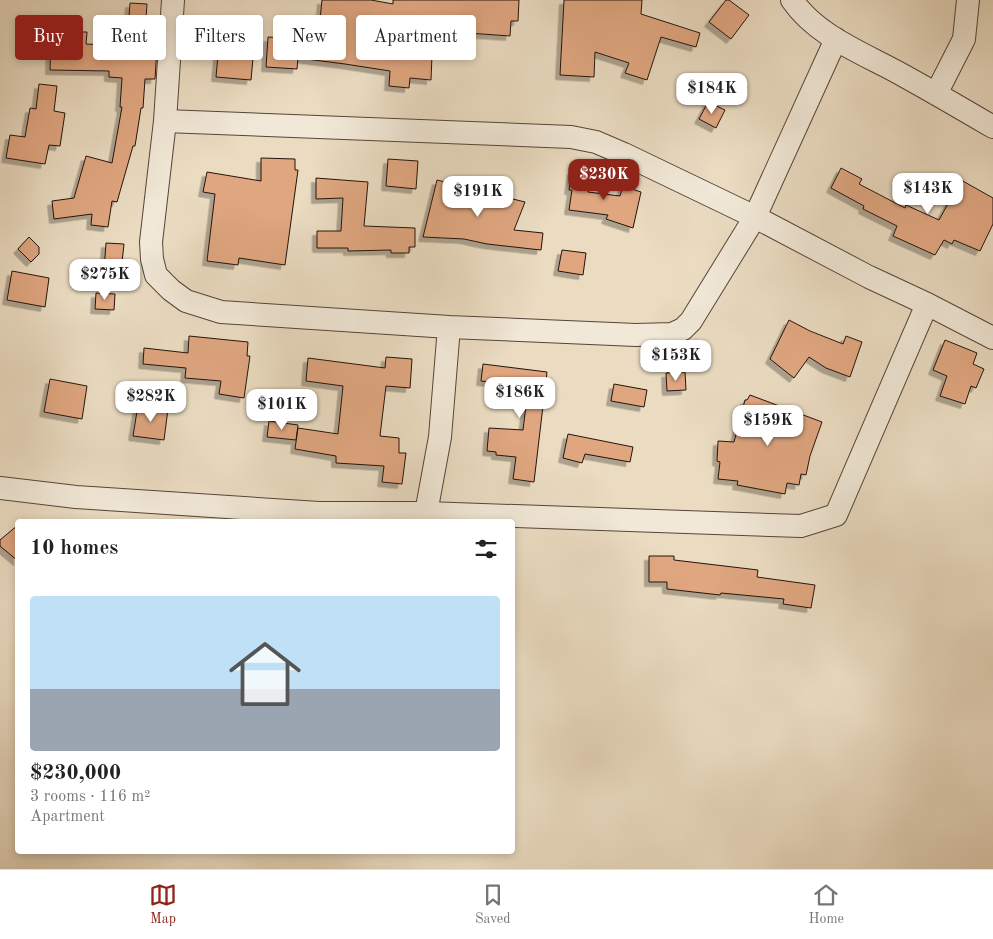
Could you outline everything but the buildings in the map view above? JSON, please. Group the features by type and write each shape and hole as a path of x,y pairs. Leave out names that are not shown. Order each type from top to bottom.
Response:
{"street":[{"path":"174,0 165,121 151,242 152,259 156,275 171,290 186,301 221,312 449,327 636,335 672,334 683,329 691,321 755,217 836,39"},
{"path":"792,0 796,7 814,23 836,39 993,127"},
{"path":"936,94 964,39 968,0"},
{"path":"165,121 571,136 596,142 755,217 869,277 993,338"},
{"path":"0,488 76,497 319,514 426,514 801,526 836,515 927,304"},
{"path":"426,514 440,436 449,327"}]}
